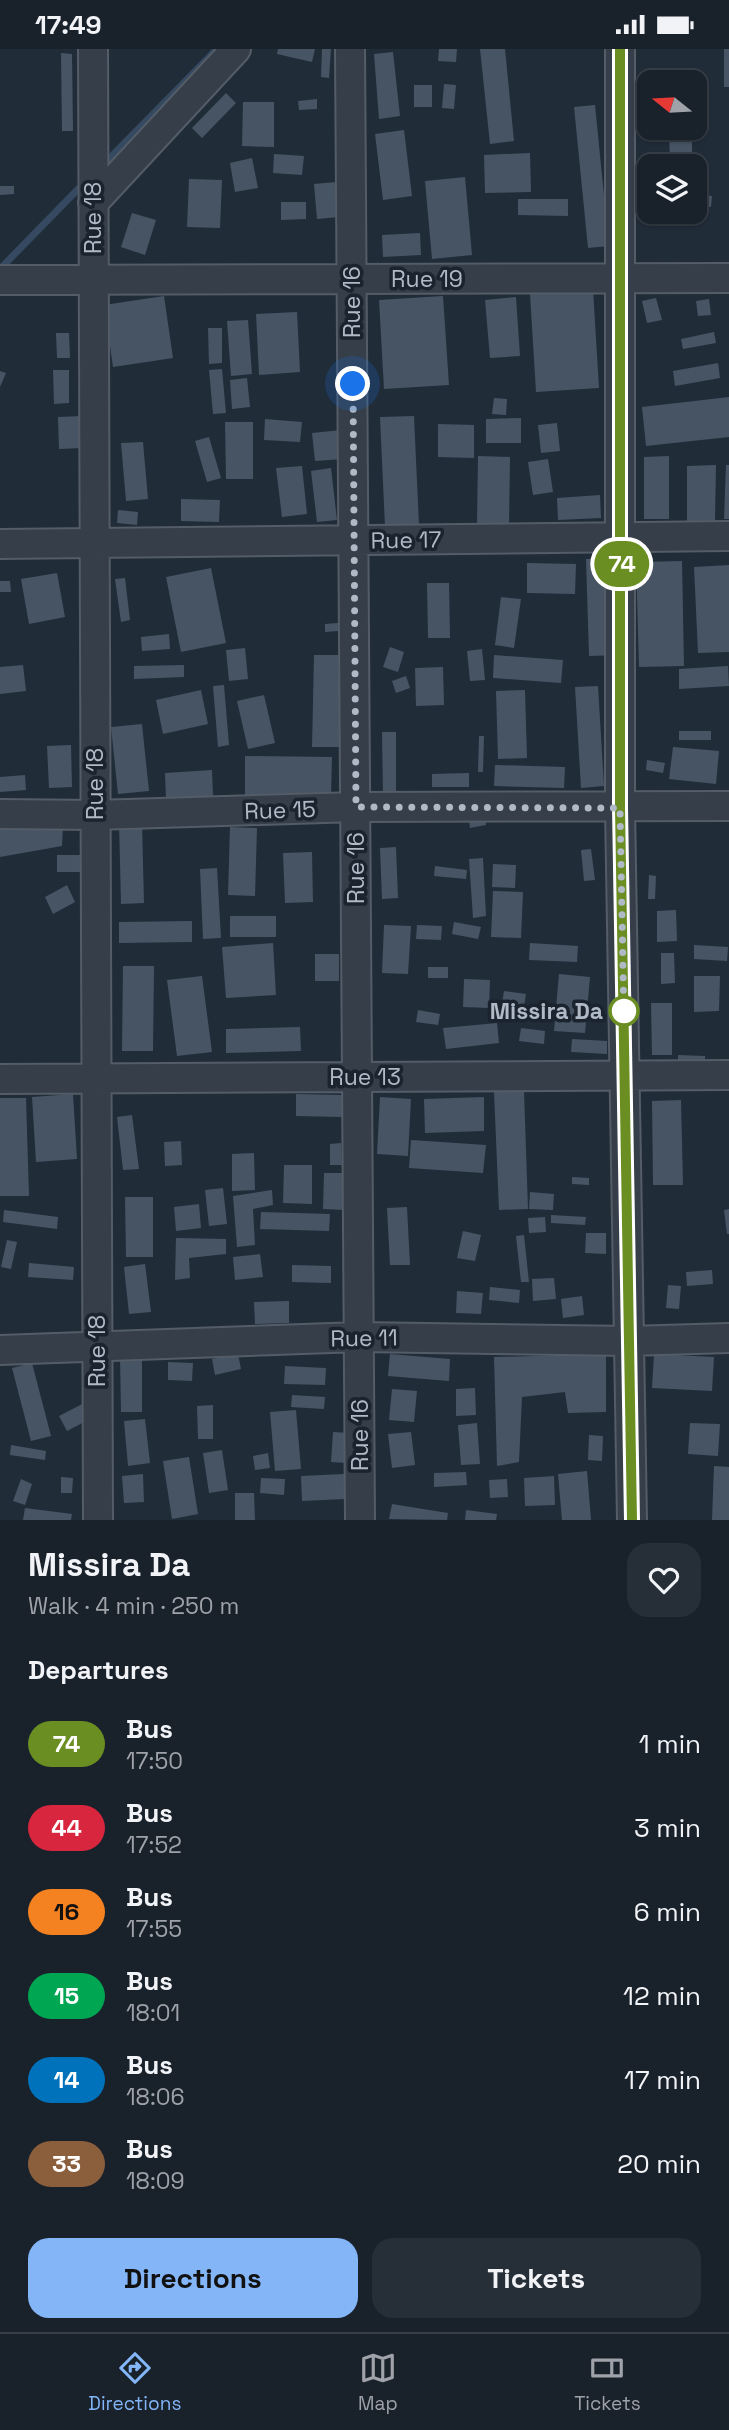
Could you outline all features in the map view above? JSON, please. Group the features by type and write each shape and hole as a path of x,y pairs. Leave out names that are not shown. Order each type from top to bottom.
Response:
{"street":[{"name":"Rue 18","path":"93,49 98,1520"},
{"path":"93,203 236,49"},
{"name":"Rue 16","path":"350,49 360,1520"},
{"path":"620,49 620,808 632,1520"},
{"name":"Rue 19","path":"5,285 94,282 729,278"},
{"name":"Rue 17","path":"0,544 729,536"},
{"name":"Rue 15","path":"0,814 95,815 356,807 729,806"},
{"name":"Rue 13","path":"0,1079 729,1075"},
{"name":"Rue 11","path":"0,1350 97,1349 359,1337 629,1341 729,1338"}],"building":[{"path":"278,49 315,49 312,62 277,54"},
{"path":"322,49 331,49 329,78 321,77"},
{"path":"439,49 457,49 456,62 438,61"},
{"path":"480,49 505,49 514,141 490,144"},
{"path":"724,49 729,49 729,87 724,87"},
{"path":"393,52 400,116 379,119 374,54"},
{"path":"61,53 72,54 73,131 62,131"},
{"path":"444,84 456,85 454,109 442,108"},
{"path":"414,85 432,85 432,107 414,107"},
{"path":"226,93 236,103 202,138 192,128"},
{"path":"317,99 317,109 299,110 298,101"},
{"path":"243,102 274,102 274,147 242,146"},
{"path":"595,105 609,246 588,248 574,107"},
{"path":"404,130 412,196 383,200 375,134"},
{"path":"669,140 692,140 692,154 670,154"},
{"path":"530,153 531,192 485,193 484,155"},
{"path":"274,154 304,156 302,175 273,173"},
{"path":"252,158 258,188 235,192 230,163"},
{"path":"465,177 472,255 432,259 425,181"},
{"path":"189,179 222,180 220,228 187,227"},
{"path":"336,182 339,217 317,219 314,184"},
{"path":"0,186 14,186 14,194 0,195"},
{"path":"707,195 712,196 711,207 707,206"},
{"path":"518,199 568,199 568,216 518,215"},
{"path":"281,202 306,202 306,219 281,220"},
{"path":"132,213 156,220 145,255 121,247"},
{"path":"420,233 421,255 383,257 382,235"},
{"path":"593,289 599,388 536,392 530,294"},
{"path":"164,296 173,358 113,367 104,305"},
{"path":"443,296 449,385 384,389 379,300"},
{"path":"516,297 520,356 490,358 485,300"},
{"path":"656,298 662,320 647,323 642,301"},
{"path":"709,299 711,315 698,316 696,301"},
{"path":"297,312 300,372 259,375 256,314"},
{"path":"248,320 252,374 231,376 227,321"},
{"path":"208,328 222,328 222,363 209,364"},
{"path":"714,332 716,343 683,349 681,339"},
{"path":"56,333 69,333 70,358 57,358"},
{"path":"718,363 720,378 675,386 673,371"},
{"path":"222,369 226,413 213,414 209,370"},
{"path":"53,370 69,370 69,403 54,404"},
{"path":"0,371 6,373 0,387"},
{"path":"247,378 250,407 232,409 230,380"},
{"path":"729,397 729,437 646,446 642,407"},
{"path":"494,398 507,399 506,415 492,414"},
{"path":"82,416 82,448 59,449 58,417"},
{"path":"414,416 419,525 385,527 380,417"},
{"path":"521,418 521,443 486,443 486,419"},
{"path":"265,419 302,422 300,442 264,440"},
{"path":"225,422 253,422 253,479 226,479"},
{"path":"557,423 560,451 541,453 538,425"},
{"path":"438,424 474,425 474,458 438,457"},
{"path":"341,430 343,459 315,461 312,433"},
{"path":"209,437 221,478 207,482 195,441"},
{"path":"143,442 148,499 126,501 121,443"},
{"path":"478,456 510,457 509,525 477,524"},
{"path":"669,456 669,519 644,519 644,457"},
{"path":"548,459 553,492 533,495 528,462"},
{"path":"716,465 715,521 687,521 687,466"},
{"path":"726,465 729,465 729,519 724,519"},
{"path":"302,466 307,514 282,517 276,468"},
{"path":"331,468 337,520 317,522 311,471"},
{"path":"600,495 601,518 558,520 557,498"},
{"path":"181,499 220,500 219,522 181,521"},
{"path":"118,510 138,512 137,525 117,523"},
{"path":"617,558 620,655 589,656 586,559"},
{"path":"682,561 684,666 639,667 636,562"},
{"path":"527,563 576,564 575,594 527,593"},
{"path":"729,565 729,652 698,653 694,567"},
{"path":"211,568 226,643 181,652 166,577"},
{"path":"57,573 65,617 29,624 21,579"},
{"path":"125,578 130,620 121,622 115,579"},
{"path":"0,581 10,581 11,592 0,592"},
{"path":"427,583 449,583 450,638 428,638"},
{"path":"501,597 521,599 514,648 495,645"},
{"path":"338,623 338,631 325,632 325,624"},
{"path":"169,634 170,649 142,651 141,637"},
{"path":"390,647 404,652 398,672 383,667"},
{"path":"245,648 248,679 229,681 226,650"},
{"path":"482,649 485,680 470,681 467,651"},
{"path":"314,655 342,655 340,747 312,747"},
{"path":"494,655 563,660 561,683 493,678"},
{"path":"23,665 26,691 0,694 0,667"},
{"path":"184,665 184,677 134,679 134,666"},
{"path":"728,666 729,686 679,689 679,669"},
{"path":"443,667 444,705 416,706 415,668"},
{"path":"406,676 410,688 396,693 392,681"},
{"path":"224,685 229,745 218,747 213,686"},
{"path":"598,686 604,786 581,788 575,687"},
{"path":"201,690 208,724 163,734 156,700"},
{"path":"525,690 527,758 498,759 496,691"},
{"path":"264,695 275,743 248,749 237,701"},
{"path":"142,724 149,791 118,794 111,727"},
{"path":"679,731 711,731 711,740 679,740"},
{"path":"382,732 396,732 396,794 383,795"},
{"path":"479,736 484,736 483,772 478,772"},
{"path":"71,745 72,787 49,788 47,746"},
{"path":"673,747 719,751 716,784 669,779"},
{"path":"245,756 332,757 331,796 245,796"},
{"path":"647,760 665,763 663,773 646,770"},
{"path":"495,765 565,767 564,788 494,786"},
{"path":"212,770 213,796 166,799 165,773"},
{"path":"469,773 469,787 432,787 432,774"},
{"path":"25,775 26,790 0,792 0,777"},
{"path":"485,817 486,825 470,828 469,820"},
{"path":"142,822 144,903 121,904 119,823"},
{"path":"63,824 62,846 0,857 0,828"},
{"path":"230,827 257,828 255,896 228,895"},
{"path":"396,847 398,898 382,899 380,848"},
{"path":"591,849 595,880 584,881 581,850"},
{"path":"312,852 313,902 285,903 283,853"},
{"path":"57,855 88,855 88,872 57,872"},
{"path":"483,858 486,916 473,918 469,859"},
{"path":"493,864 516,865 515,888 492,887"},
{"path":"435,866 467,870 466,879 434,876"},
{"path":"217,868 221,938 203,939 200,869"},
{"path":"649,875 656,876 655,899 648,899"},
{"path":"67,885 75,902 53,914 45,897"},
{"path":"493,891 523,892 521,938 491,937"},
{"path":"676,910 677,941 657,942 657,911"},
{"path":"230,916 276,916 276,937 230,937"},
{"path":"192,921 192,942 119,943 119,922"},
{"path":"454,922 481,927 478,939 452,934"},
{"path":"384,925 411,926 408,974 382,973"},
{"path":"417,925 442,926 441,940 416,939"},
{"path":"273,943 276,995 226,998 222,947"},
{"path":"530,943 578,946 577,962 529,960"},
{"path":"694,945 728,947 727,961 694,959"},
{"path":"661,953 674,953 675,983 661,984"},
{"path":"315,954 339,954 339,981 315,981"},
{"path":"123,966 154,966 153,1051 122,1051"},
{"path":"428,967 448,967 448,978 428,978"},
{"path":"559,974 590,977 585,1033 554,1031"},
{"path":"202,976 212,1052 177,1056 167,980"},
{"path":"694,976 720,976 719,1011 694,1012"},
{"path":"464,979 490,980 489,1008 463,1007"},
{"path":"504,991 526,994 522,1018 500,1015"},
{"path":"651,1003 672,1003 672,1055 652,1055"},
{"path":"418,1010 440,1014 438,1025 416,1022"},
{"path":"497,1023 499,1043 446,1049 443,1028"},
{"path":"300,1027 301,1051 226,1053 226,1029"},
{"path":"521,1028 545,1031 544,1044 519,1041"},
{"path":"572,1039 607,1041 607,1054 571,1052"},
{"path":"678,1055 705,1056 705,1063 678,1062"},
{"path":"524,1091 528,1209 499,1210 494,1092"},
{"path":"73,1094 77,1159 36,1162 32,1097"},
{"path":"296,1094 342,1095 342,1117 296,1116"},
{"path":"380,1097 411,1099 408,1156 377,1154"},
{"path":"484,1097 484,1131 425,1133 424,1099"},
{"path":"0,1098 26,1098 29,1196 0,1196"},
{"path":"681,1100 683,1185 653,1185 652,1101"},
{"path":"132,1115 139,1169 123,1170 117,1117"},
{"path":"411,1140 486,1145 483,1173 409,1168"},
{"path":"181,1141 182,1165 165,1166 164,1142"},
{"path":"341,1143 342,1165 330,1165 330,1144"},
{"path":"254,1153 255,1190 232,1191 232,1154"},
{"path":"284,1165 312,1165 312,1204 283,1203"},
{"path":"324,1173 346,1173 345,1210 323,1209"},
{"path":"572,1177 589,1178 589,1185 572,1184"},
{"path":"223,1188 227,1224 209,1226 205,1190"},
{"path":"272,1190 273,1205 253,1209 255,1245 237,1247 233,1196"},
{"path":"530,1192 554,1194 553,1210 529,1209"},
{"path":"125,1197 153,1197 153,1257 126,1257"},
{"path":"199,1204 201,1228 176,1231 174,1207"},
{"path":"407,1207 410,1265 390,1265 387,1208"},
{"path":"729,1209 729,1234 727,1234 724,1210"},
{"path":"4,1210 58,1217 57,1229 3,1222"},
{"path":"261,1212 330,1214 329,1231 260,1229"},
{"path":"551,1215 586,1217 585,1225 551,1223"},
{"path":"545,1217 546,1232 529,1233 528,1218"},
{"path":"463,1231 481,1235 475,1261 457,1258"},
{"path":"586,1233 606,1233 606,1254 585,1253"},
{"path":"524,1235 529,1282 521,1282 516,1236"},
{"path":"176,1238 226,1239 226,1254 189,1258 190,1278 175,1280"},
{"path":"7,1240 17,1242 11,1269 1,1267"},
{"path":"260,1254 263,1277 235,1280 233,1257"},
{"path":"29,1263 74,1267 73,1280 28,1277"},
{"path":"145,1264 151,1312 129,1314 124,1267"},
{"path":"292,1265 331,1266 331,1283 292,1282"},
{"path":"712,1270 713,1284 687,1286 686,1272"},
{"path":"554,1278 556,1299 533,1301 532,1279"},
{"path":"668,1285 681,1286 679,1309 666,1308"},
{"path":"490,1287 520,1290 519,1303 489,1300"},
{"path":"457,1291 483,1293 481,1314 456,1313"},
{"path":"582,1296 584,1315 563,1318 561,1299"},
{"path":"289,1301 289,1323 255,1324 254,1302"},
{"path":"238,1354 241,1369 215,1375 212,1359"},
{"path":"390,1354 450,1359 449,1381 388,1376"},
{"path":"606,1354 606,1412 568,1413 565,1392 522,1397 519,1462 497,1466 494,1357"},
{"path":"654,1354 714,1357 712,1391 652,1388"},
{"path":"120,1358 142,1358 142,1412 121,1412"},
{"path":"168,1362 193,1363 192,1381 168,1380"},
{"path":"32,1363 51,1436 31,1441 12,1368"},
{"path":"285,1366 326,1368 325,1385 284,1384"},
{"path":"475,1388 476,1415 456,1416 456,1389"},
{"path":"392,1389 417,1391 414,1422 389,1420"},
{"path":"292,1395 325,1397 324,1409 291,1407"},
{"path":"84,1403 92,1418 67,1431 59,1416"},
{"path":"213,1405 213,1439 198,1439 197,1406"},
{"path":"296,1410 301,1469 275,1471 270,1412"},
{"path":"145,1419 150,1463 128,1466 124,1421"},
{"path":"477,1423 480,1464 461,1465 458,1425"},
{"path":"690,1423 720,1424 718,1456 688,1454"},
{"path":"333,1432 349,1433 347,1463 331,1462"},
{"path":"411,1432 415,1465 392,1468 388,1434"},
{"path":"589,1435 603,1436 602,1461 588,1460"},
{"path":"11,1445 46,1451 45,1460 10,1455"},
{"path":"222,1450 228,1490 209,1493 203,1453"},
{"path":"268,1453 270,1468 255,1470 253,1456"},
{"path":"189,1457 198,1514 172,1519 163,1461"},
{"path":"714,1466 729,1467 729,1520 712,1520"},
{"path":"587,1471 591,1520 562,1520 558,1474"},
{"path":"466,1472 467,1485 434,1487 434,1473"},
{"path":"143,1474 144,1502 124,1503 122,1476"},
{"path":"344,1474 345,1499 302,1501 301,1476"},
{"path":"554,1476 555,1505 525,1506 524,1478"},
{"path":"61,1477 73,1478 72,1493 61,1493"},
{"path":"261,1478 285,1479 284,1495 260,1493"},
{"path":"21,1479 32,1484 25,1505 13,1501"},
{"path":"507,1479 508,1497 490,1498 489,1480"},
{"path":"235,1493 254,1493 255,1520 235,1520"},
{"path":"392,1504 448,1513 447,1520 389,1519"},
{"path":"25,1508 72,1514 71,1520 23,1520"},
{"path":"466,1510 497,1514 496,1520 465,1520"}],"waterway":[{"path":"101,167 217,49"},
{"path":"0,269 85,182"}],"bus line":[{"name":"74","path":"620,49 620,808 632,1520"}],"place":[{"name":"Missira Da","path":"624,1011"}],"route":[{"path":"353,384 356,807 620,808 624,1022 624,1011"}]}
